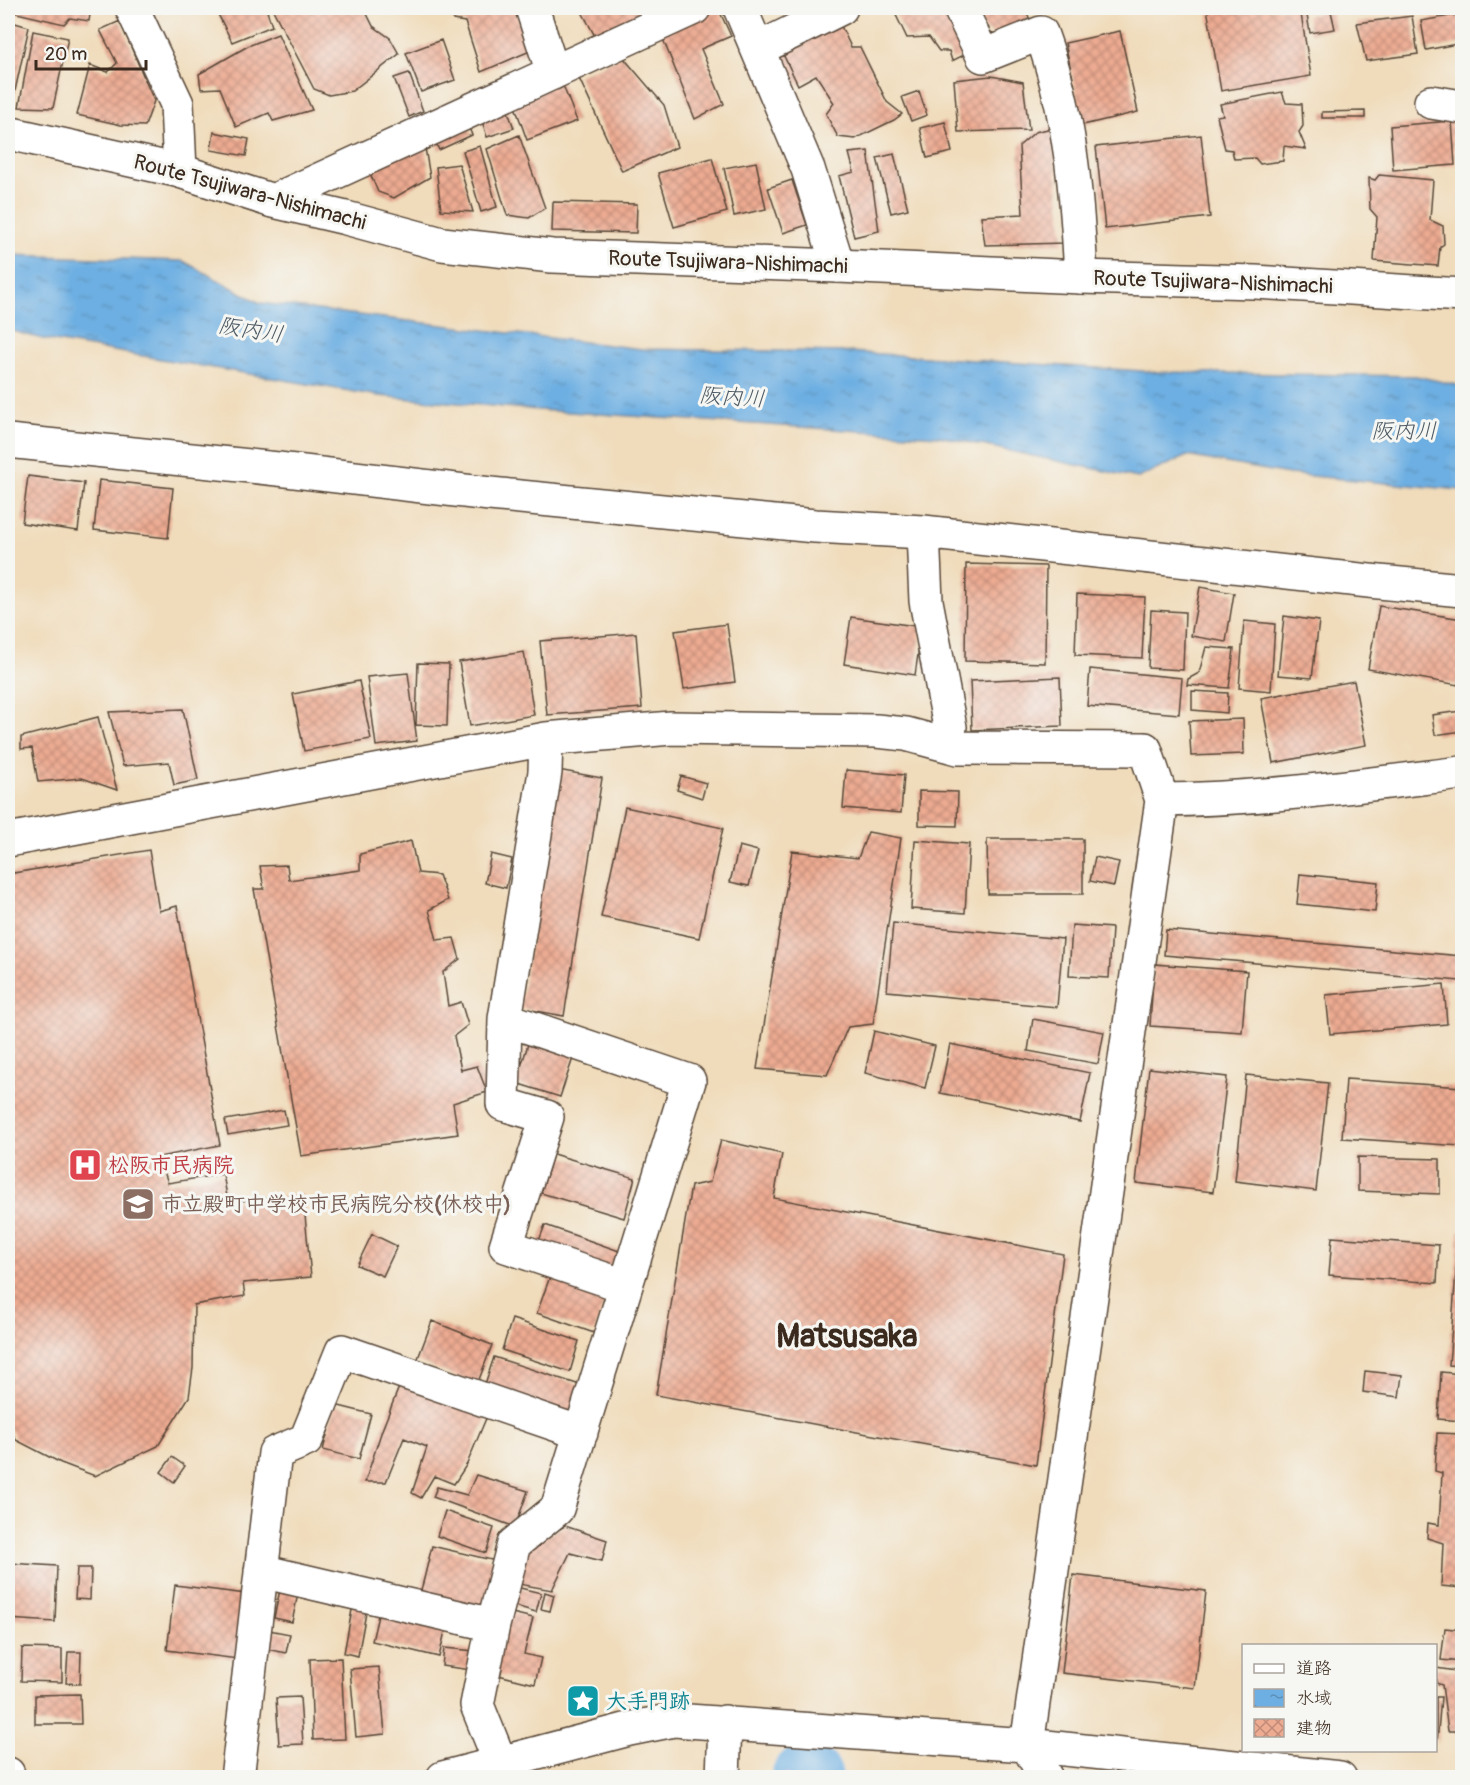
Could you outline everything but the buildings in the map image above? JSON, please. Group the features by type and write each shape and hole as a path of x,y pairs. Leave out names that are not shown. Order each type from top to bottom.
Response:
{"street":[{"path":"132,8 177,104 180,171"},
{"path":"532,8 553,73"},
{"path":"273,201 694,8"},
{"path":"740,8 808,169 838,266"},
{"path":"758,49 841,8"},
{"path":"960,8 983,56 1041,33 1051,58 1066,123 1077,198 1081,277"},
{"path":"1431,102 1462,106"},
{"name":"Route Tsujiwara-Nishimachi","path":"8,134 180,171 273,201 442,244 552,256 1255,282 1462,296"},
{"path":"8,441 502,495 815,526 923,532 1462,590"},
{"path":"923,532 926,601 950,727 944,743"},
{"path":"8,840 546,739 670,728 876,731 906,734 958,748 1145,749 1162,800 1027,1745 1046,1778"},
{"path":"546,739 545,772 505,1019 504,1104 547,1117 506,1246 625,1286"},
{"path":"1162,800 1200,800 1366,785 1462,773"},
{"path":"500,1762 477,1705 493,1625 514,1544 557,1509 689,1082 505,1019"},
{"path":"238,1770 275,1453 306,1440 342,1351 580,1433"},
{"path":"261,1570 493,1625"},
{"path":"443,1778 628,1729 674,1720 1027,1745 1340,1778"},
{"path":"723,1778 725,1722"}],"water":[{"name":"阪内川","path":"8,255 183,261 260,303 642,349 849,352 1158,372 1416,376 1462,386 1462,490 1289,474 1187,456 1138,478 939,436 538,410 379,396 43,339 8,330"}],"waterway":[{"path":"804,1778 810,1778"}],"place":[{"name":"松阪市民病院","path":"85,1165"},
{"name":"市立殿町中学校市民病院分校(休校中)","path":"138,1204"},
{"name":"大手門跡","path":"583,1701"}],"district":[{"name":"Matsusaka","path":"847,1335"}]}
